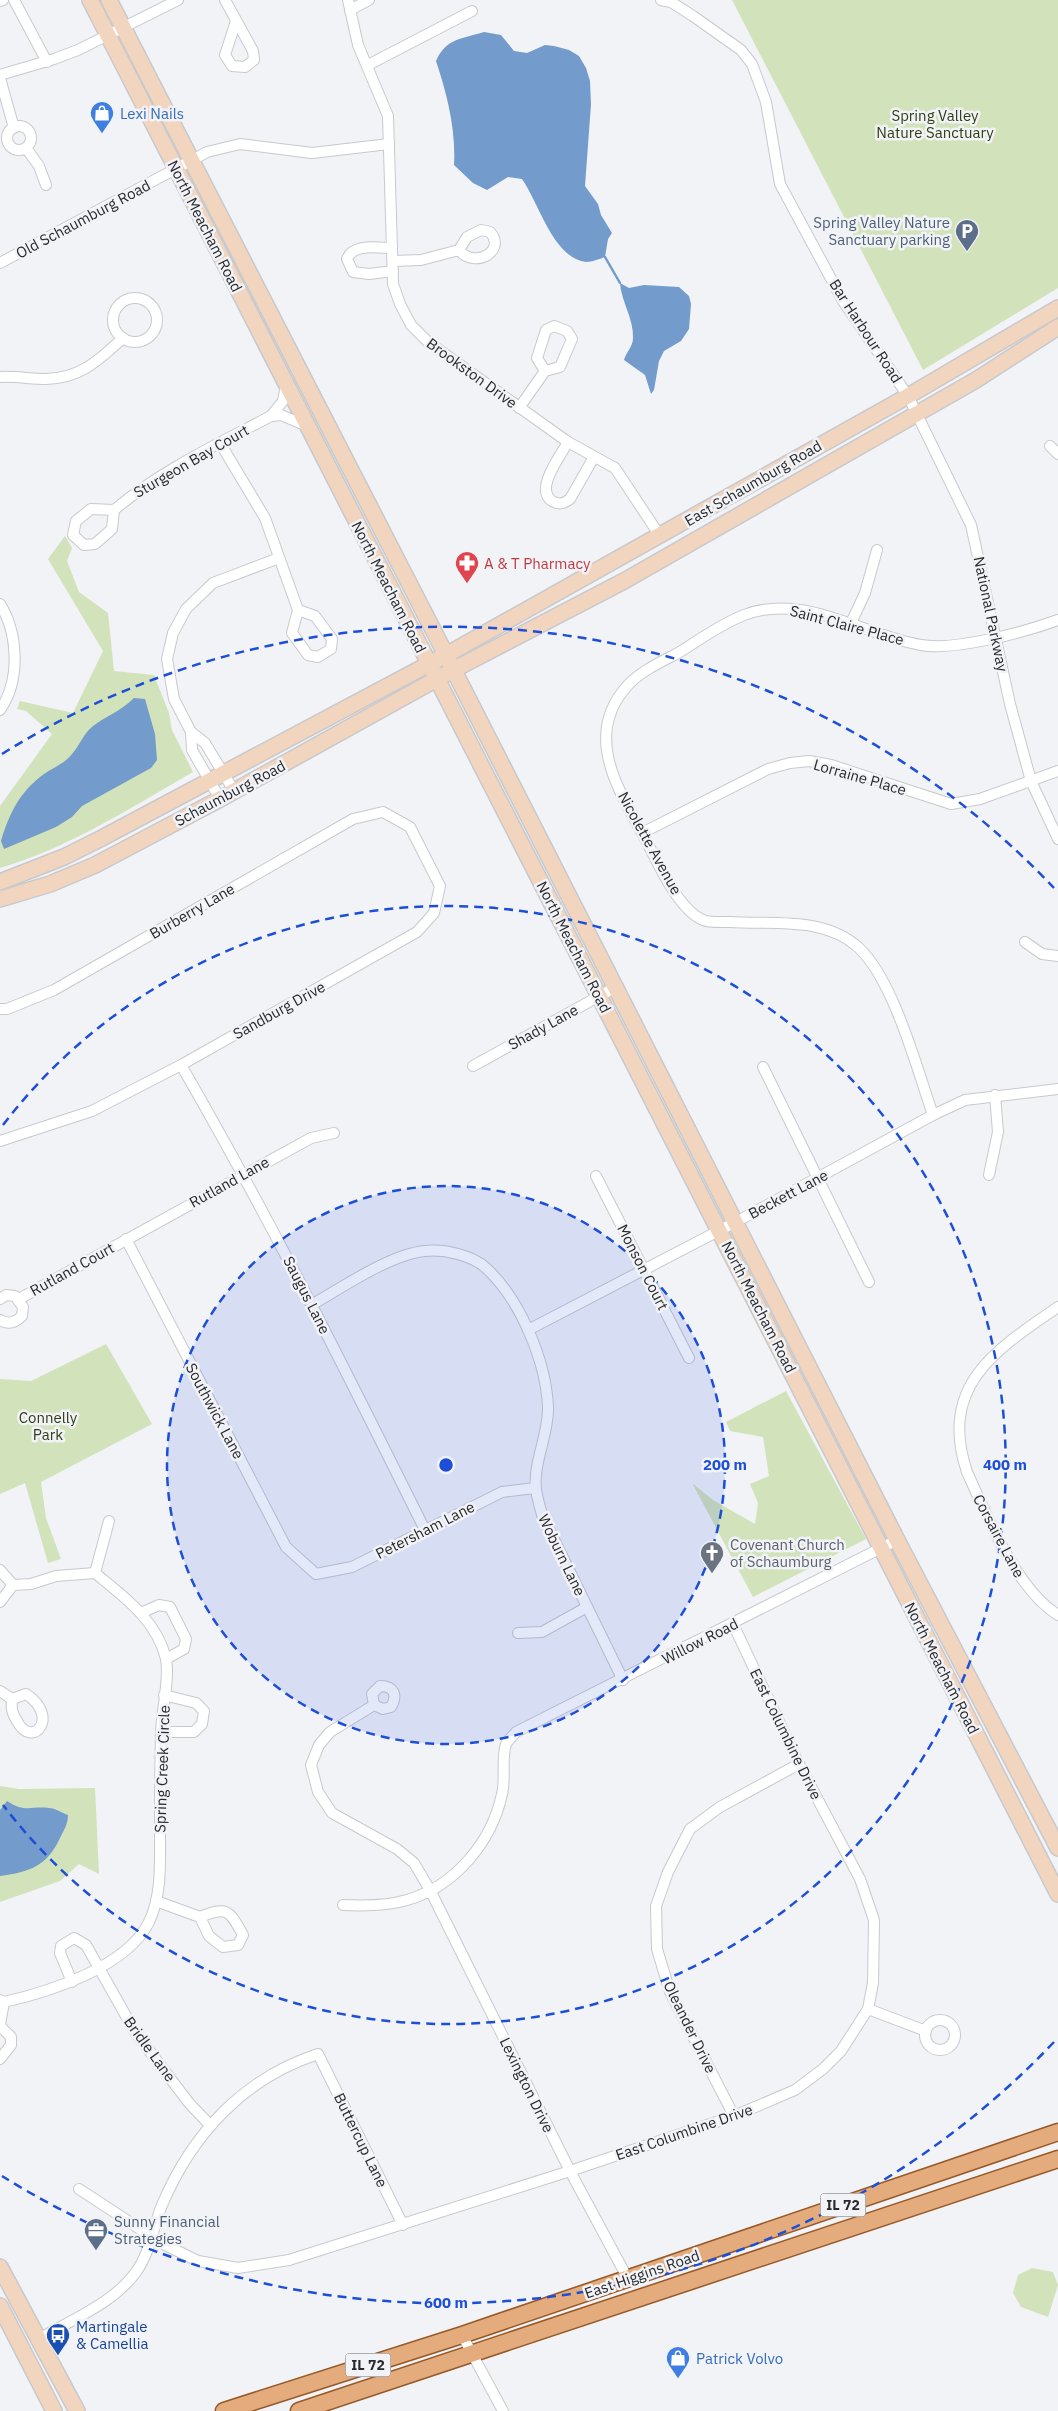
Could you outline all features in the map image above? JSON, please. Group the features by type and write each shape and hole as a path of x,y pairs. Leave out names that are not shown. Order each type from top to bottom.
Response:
{"main road":[{"name":"North Meacham Road","path":"90,0 1058,1894"},
{"name":"North Meacham Road","path":"109,0 446,655 614,988 897,1540 1058,1848"},
{"name":"East Schaumburg Road","path":"446,655 908,396 1058,308"},
{"name":"East Schaumburg Road","path":"453,670 624,581 976,380 1058,327"},
{"name":"Schaumburg Road","path":"0,882 64,857 446,655"},
{"name":"Schaumburg Road","path":"0,899 50,884 95,865 220,799 453,670"},
{"name":"East Higgins Road","path":"224,2411 462,2335 1058,2132"},
{"name":"East Higgins Road","path":"299,2411 1058,2159"},
{"path":"0,2267 77,2411"},
{"path":"0,2306 50,2407"}],"street":[{"path":"14,0 47,62"},
{"path":"14,128 0,77 78,50 178,0"},
{"path":"225,0 236,21"},
{"path":"349,5 369,0"},
{"name":"Bar Harbour Road","path":"661,0 672,2 699,20 741,50 752,64 766,102 780,184 844,301 908,396"},
{"name":"Brookston Drive","path":"349,5 358,45 388,116 393,284 400,304 411,325 428,342 519,408 568,442 615,468 660,536"},
{"path":"368,65 472,11"},
{"path":"22,127 28,131 31,142 26,148 18,150 9,144 9,133 14,128 22,127"},
{"name":"Old Schaumburg Road","path":"0,263 207,152 240,144 312,153 389,144"},
{"path":"26,148 39,166 46,185"},
{"path":"392,248 355,250 349,254 347,259 352,272 358,274 459,250"},
{"path":"131,299 148,302 154,308 157,316 153,333 147,339 139,342 130,342 123,338 117,332 114,324 117,308 123,302 131,299"},
{"path":"0,377 48,379 67,376 94,366 123,338"},
{"path":"519,408 544,370"},
{"path":"271,416 283,401 286,384"},
{"name":"National Parkway","path":"908,396 971,525 1010,704 1031,781 1058,840"},
{"path":"271,416 281,415 308,426"},
{"name":"Sturgeon Bay Court","path":"114,510 133,494 220,443 271,416"},
{"path":"568,442 546,480 547,496 550,499 563,504 570,499 594,456"},
{"path":"220,443 265,518 298,610 292,633 308,655 318,657 330,650 332,639 315,616 298,610"},
{"path":"1050,446 1058,454"},
{"path":"851,623 865,594 877,550"},
{"path":"234,791 216,776 192,750 191,732 174,698 167,659 173,633 186,609 213,583 279,558"},
{"path":"0,604 8,617 16,650 11,683 0,710"},
{"name":"Saint Claire Place","path":"609,713 628,685 644,672 742,616 770,607 794,608 851,623 921,645 951,646 996,637 1058,620"},
{"name":"Nicolette Avenue","path":"609,713 604,736 612,774 670,887 685,906 703,920 809,925 836,933 858,948 883,981 896,1011 933,1115"},
{"path":"191,732 205,743 216,776 220,799"},
{"name":"Lorraine Place","path":"642,833 768,769 790,763 809,762 831,765 951,804 980,799 1058,771"},
{"name":"Burberry Lane","path":"0,1009 8,1009 54,990 353,820 382,812"},
{"name":"Sandburg Drive","path":"0,1141 92,1112 181,1065 416,932 434,913 440,886 410,827 382,812"},
{"path":"1025,942 1042,954 1058,956"},
{"name":"Shady Lane","path":"473,1066 614,988"},
{"name":"Saugus Lane","path":"181,1065 243,1173 313,1304 425,1530"},
{"path":"763,1067 869,1282"},
{"name":"Beckett Lane","path":"528,1330 720,1230 933,1115 966,1100 995,1095 1058,1089"},
{"path":"989,1175 998,1132 995,1095"},
{"name":"Rutland Lane","path":"126,1239 243,1173 311,1138 334,1133"},
{"name":"Monson Court","path":"596,1176 689,1358"},
{"name":"Rutland Court","path":"19,1299 126,1239"},
{"name":"Southwick Lane","path":"126,1239 286,1547 316,1574"},
{"name":"Woburn Lane","path":"313,1304 399,1258 426,1250 459,1254 485,1267 508,1294 528,1330 542,1369 548,1408 535,1488 542,1515 623,1680"},
{"name":"Rutland Court","path":"0,1299 11,1295 19,1299 23,1312 18,1320 10,1323 0,1320"},
{"name":"Corsaire Lane","path":"1058,1307 1019,1334 990,1359 972,1380 963,1398 958,1426 961,1454 967,1472 1019,1577 1036,1597 1058,1615"},
{"name":"Petersham Lane","path":"316,1574 352,1567 502,1492 535,1488"},
{"path":"0,1602 13,1585 31,1584 56,1576 95,1573 109,1521"},
{"name":"Willow Road","path":"430,1890 462,1868 487,1837 502,1793 506,1744 516,1732 623,1680 897,1540"},
{"path":"0,1570 13,1585"},
{"name":"Spring Creek Circle","path":"2,2001 37,1995 72,1982 98,1968 130,1946 149,1923 156,1901 160,1871 161,1732 166,1659 157,1638 132,1602 95,1573"},
{"path":"141,1613 159,1604 170,1608 186,1639 184,1649 166,1659"},
{"path":"518,1633 542,1632 588,1607"},
{"name":"East Columbine Drive","path":"79,2189 151,2237 198,2261 238,2268 289,2260 570,2171 734,2116 795,2090 824,2069 841,2051 868,2009 873,1983 874,1920 860,1879 799,1764 733,1624"},
{"path":"0,1691 12,1699"},
{"path":"161,1732 194,1732 202,1724 204,1712 196,1703 164,1695"},
{"name":"Lexington Drive","path":"374,1705 330,1732 318,1745 311,1766 318,1792 332,1813 397,1849 414,1863 430,1890 570,2171 628,2278"},
{"name":"Oleander Drive","path":"734,2116 670,1992 657,1949 656,1906 668,1872 690,1830 720,1807 799,1764"},
{"path":"343,1906 394,1903 410,1899 430,1890"},
{"path":"156,1901 200,1917"},
{"name":"Bridle Lane","path":"72,1982 60,1952 61,1946 74,1938 86,1945 135,2032 189,2103 209,2124"},
{"path":"0,2059 11,2045 11,2037 0,2025 2,2001"},
{"path":"868,2009 926,2031"},
{"name":"Buttercup Lane","path":"209,2124 229,2106 273,2074 299,2060 318,2054 403,2225"},
{"path":"39,2339 96,2305 127,2283 137,2271 168,2190 187,2156 209,2124"},
{"path":"462,2335 503,2411"}],"green space":[{"name":"Spring Valley Nature Sanctuary","path":"732,0 1058,0 1058,288 923,370"},
{"path":"65,536 72,548 67,561 79,592 108,613 114,671 154,675 169,713 172,730 193,772 75,838 26,860 0,868 0,806 52,734 26,711 17,709 20,701 73,713 103,651 48,559"},
{"name":"Connelly Park","path":"106,1344 152,1424 41,1482 46,1518 61,1559 48,1563 25,1483 0,1494 0,1379 31,1381"},
{"path":"786,1391 866,1539 753,1597 692,1483 713,1500 755,1524 758,1503 750,1484 769,1476 763,1437 730,1431 726,1422"},
{"path":"0,1786 19,1789 95,1788 99,1874 79,1864 60,1881 0,1902"},
{"path":"1032,2268 1053,2272 1058,2285 1048,2317 1021,2307 1013,2293 1018,2275"}],"water":[{"path":"484,32 501,35 514,51 527,53 545,45 569,50 579,56 586,68 590,81 591,104 585,186 598,204 601,215 612,233 608,239 605,257 586,262 574,258 564,251 548,228 522,179 508,177 487,190 473,183 454,165 454,138 450,112 436,61 440,53 456,40"},
{"path":"620,283 629,288 644,285 679,287 689,296 691,304 689,329 681,341 664,351 659,361 654,390 651,394 645,375 624,360 632,344 633,331"},
{"path":"134,698 145,699 155,734 157,760 151,768 82,806 72,817 56,827 4,849 1,841 8,822 16,804 28,788 44,774 69,757 93,726"},
{"path":"7,1801 23,1808 54,1809 68,1815 68,1818 66,1827 55,1848 43,1861 29,1870 0,1876 0,1810"}],"waterway":[{"path":"605,257 620,283"}],"place":[{"name":"Lexi Nails","path":"102,134"},
{"name":"Spring Valley Nature Sanctuary parking","path":"967,252"},
{"name":"A & T Pharmacy","path":"467,584"},
{"name":"Covenant Church of Schaumburg","path":"712,1574"},
{"name":"Sunny Financial Strategies","path":"96,2251"},
{"name":"Martingale & Camellia","path":"58,2356"},
{"name":"Patrick Volvo","path":"678,2379"}]}
